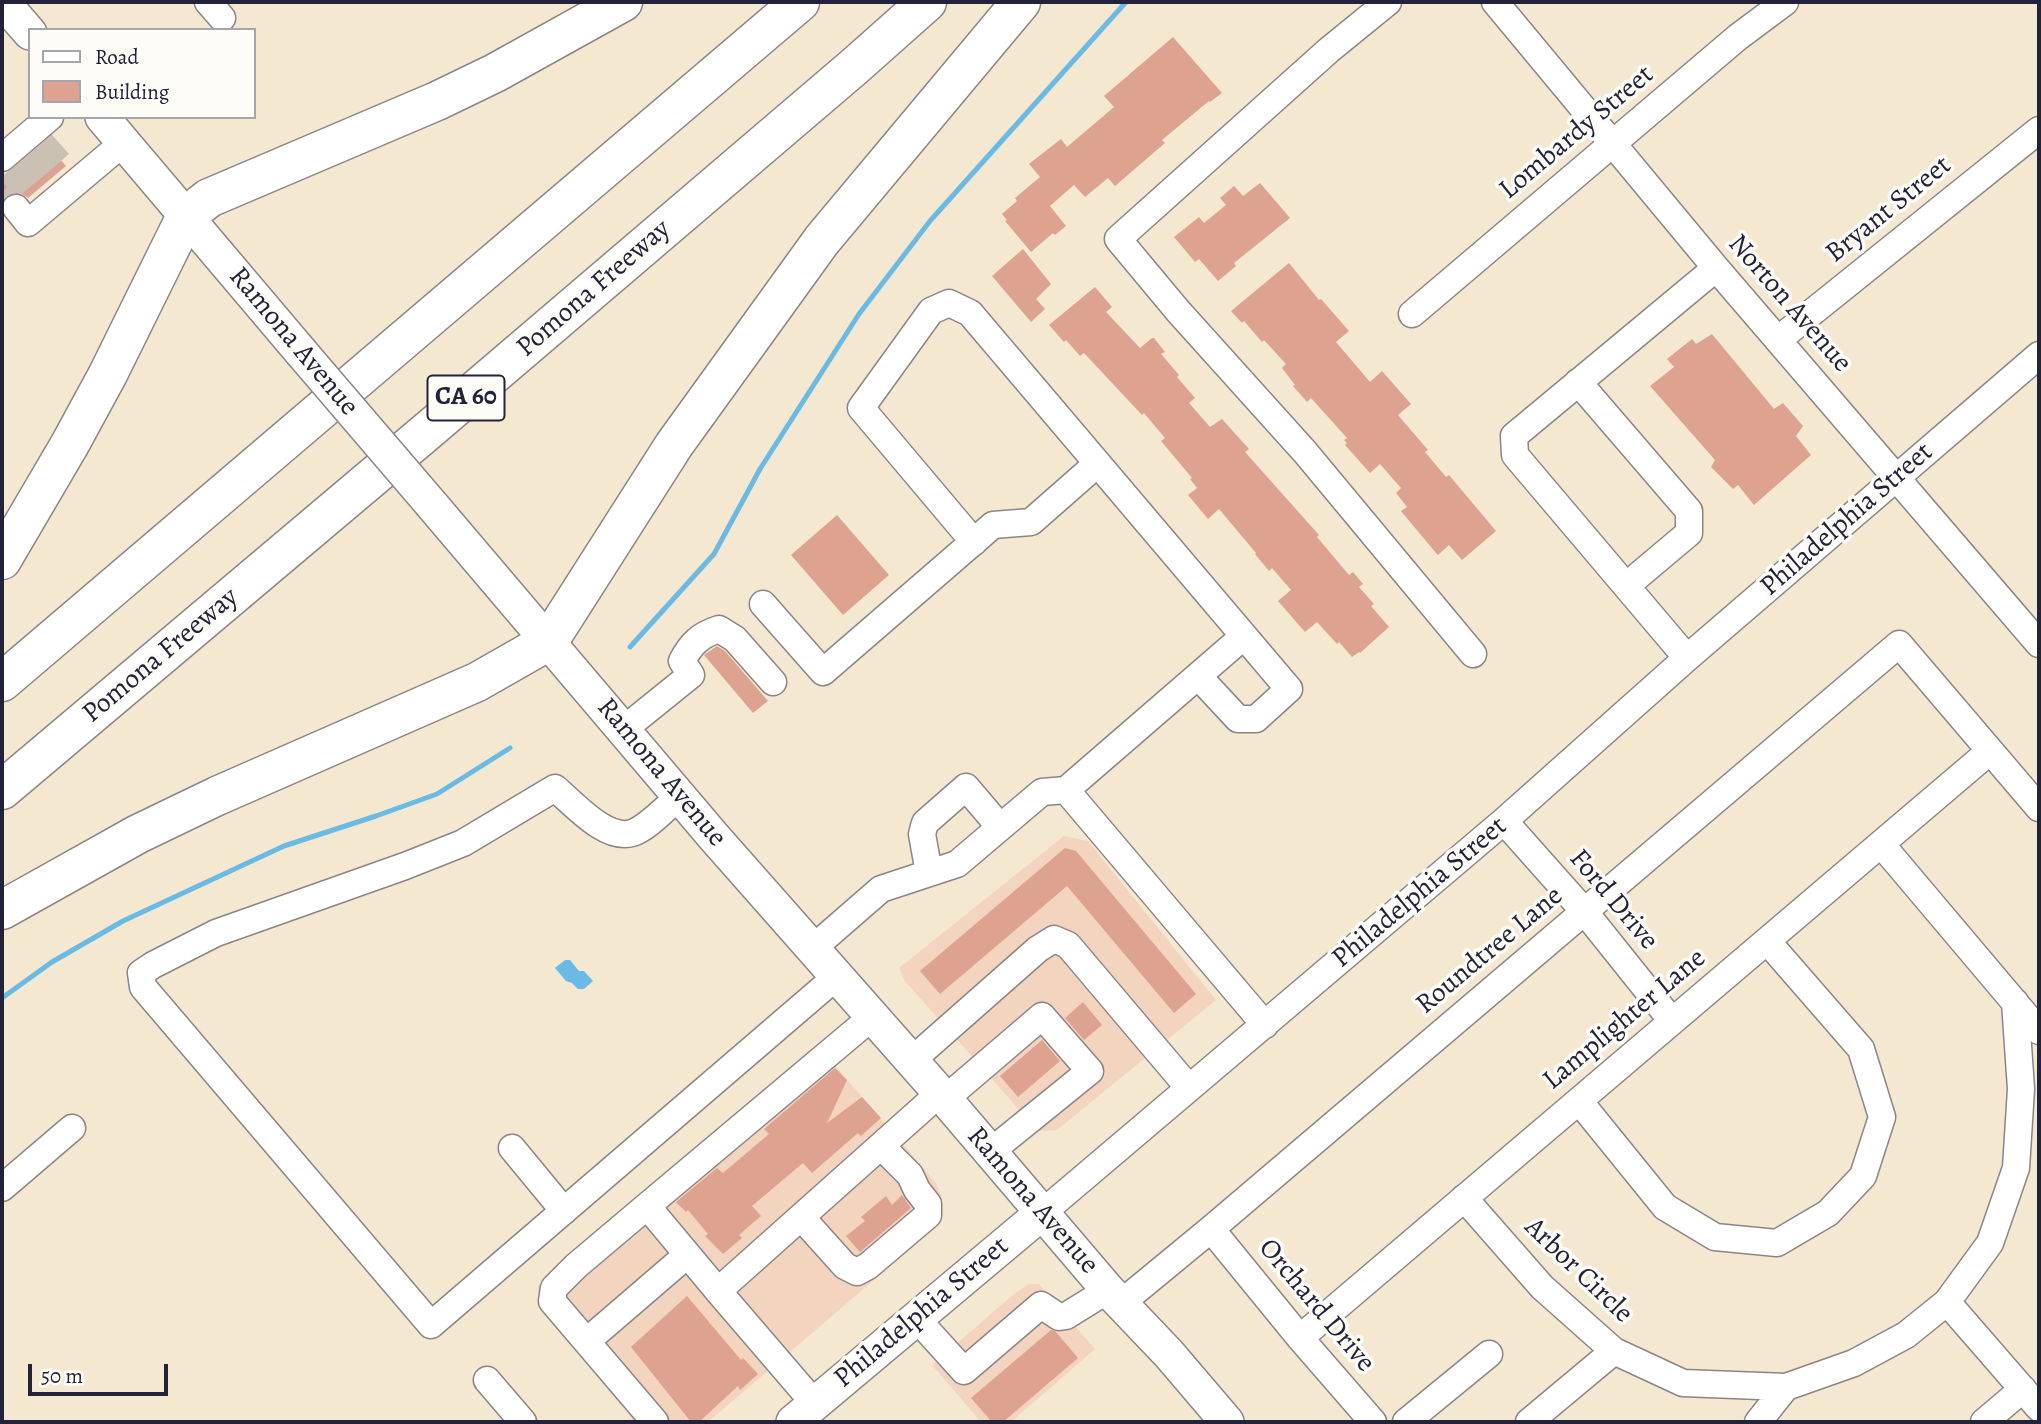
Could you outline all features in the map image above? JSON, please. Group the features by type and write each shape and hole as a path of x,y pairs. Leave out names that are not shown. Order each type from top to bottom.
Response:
{"highway":[{"path":"2,560 108,374 186,216 209,198 437,101 495,73 623,2"},
{"path":"2,682 800,2"},
{"name":"Pomona Freeway","path":"2,790 431,428 927,2"},
{"path":"2,910 138,834 217,796 477,682 549,641 674,445 822,240 1021,2"}],"main road":[{"path":"4,2 28,31"},
{"name":"Ramona Avenue","path":"104,119 680,796 1114,1297 1169,1354 1227,1422"},
{"name":"Philadelphia Street","path":"804,1413 1042,1213"}],"street":[{"path":"1388,2 1329,50 1118,239 1178,311 1305,452 1473,654"},
{"name":"Norton Avenue","path":"1494,2 1716,268 2039,644"},
{"name":"Lombardy Street","path":"1412,314 1738,37 1785,2"},
{"name":"Bryant Street","path":"1779,339 2039,130"},
{"path":"48,192 123,142"},
{"path":"1687,658 1515,455 1514,436 1716,268"},
{"path":"974,542 861,408 931,311 949,303 970,313 1289,689 1256,719 1238,719 1198,676"},
{"name":"Philadelphia Street","path":"1042,1213 1504,821 1687,658 2039,355"},
{"path":"1578,382 1689,511 1689,533 1626,586"},
{"path":"763,604 823,672 993,525 1031,522 1097,464"},
{"path":"624,729 691,675 682,661 690,646 705,633 719,629 735,639 773,682"},
{"path":"812,948 881,889 957,864 1042,792 1066,790 1244,636"},
{"name":"Roundtree Lane","path":"916,1318 964,1371 1041,1305 1059,1317 1114,1297 1211,1229 1899,644 1990,751"},
{"path":"1990,751 2039,808"},
{"name":"Lamplighter Lane","path":"1300,1338 1990,751"},
{"path":"929,873 922,834 925,823 967,787 1000,827"},
{"path":"680,796 645,825 632,833 620,833 604,830 555,788 463,843 216,933 141,973 143,987 431,1325 836,976"},
{"path":"1066,790 1265,1025"},
{"name":"Ford Drive","path":"1504,821 1584,911 1672,1021"},
{"path":"1881,844 2039,1031"},
{"path":"911,1061 1038,949 1054,939 1068,945 1189,1088"},
{"path":"1579,1101 1665,1207 1715,1237 1777,1243 1828,1213 1863,1176 1882,1117 1861,1049 1767,941"},
{"name":"Arbor Circle","path":"1464,1198 1542,1287 1614,1350 1683,1383 1786,1387 1854,1363 1906,1335 1947,1302 1990,1243 2016,1168 2021,1089 2015,1002"},
{"path":"718,1291 881,1146 1042,1016 1090,1071 990,1152"},
{"path":"655,1422 552,1301 554,1288 576,1266 872,1017"},
{"path":"2,1188 72,1128"},
{"path":"801,1217 845,1266 857,1272 928,1215 928,1204 910,1175 881,1146"},
{"path":"512,1148 564,1211"},
{"path":"647,1206 718,1291 804,1413"},
{"name":"Orchard Drive","path":"1211,1229 1373,1422"},
{"path":"587,1341 687,1255"},
{"path":"1947,1302 2031,1399 1984,1422"},
{"path":"1529,1422 1614,1350"},
{"path":"1406,1422 1489,1354"},
{"path":"487,1380 523,1422"},
{"path":"1758,1422 1786,1387"}],"shaded area":[{"path":"1064,836 1088,841 1216,1000 1057,1130 1038,1131 905,981 899,968"},
{"path":"820,1048 936,1183 943,1201 941,1216 935,1228 708,1422 635,1422 538,1301 538,1286 554,1267 620,1210 809,1051"},
{"path":"1029,1284 1039,1284 1095,1349 1011,1422 981,1422 932,1365"}],"water":[{"path":"565,960 570,960 593,981 584,989 578,989 566,981 555,968"}],"building":[{"path":"1173,37 1222,93 1162,140 1165,143 1115,186 1108,178 1085,197 1074,185 1050,206 1066,226 1055,235 1053,233 1031,252 1002,214 1017,201 1015,198 1040,177 1029,164 1061,139 1067,147 1114,107 1104,96"},
{"path":"45,142 66,166 28,198 14,192 4,198 2,177"},
{"path":"1260,183 1290,218 1234,263 1236,266 1218,281 1199,259 1195,262 1174,237 1199,217 1204,223 1226,205 1220,198 1234,186 1243,196"},
{"path":"1023,249 1051,284 1036,299 1045,309 1031,322 992,276"},
{"path":"1289,263 1349,331 1336,342 1370,382 1382,371 1411,404 1398,415 1428,450 1425,452 1446,477 1449,475 1496,531 1462,560 1449,545 1438,555 1436,553 1401,511 1407,507 1396,493 1401,488 1380,464 1370,473 1345,445 1347,443 1344,440 1347,438 1311,398 1307,402 1293,386 1295,385 1282,368 1286,364 1231,311"},
{"path":"1095,287 1112,307 1106,312 1140,348 1154,338 1165,352 1161,354 1195,398 1189,403 1210,427 1222,419 1249,449 1245,452 1319,535 1317,537 1349,575 1353,572 1363,584 1359,587 1389,627 1360,653 1352,657 1317,622 1305,632 1278,601 1291,590 1272,568 1269,571 1219,509 1208,519 1188,495 1197,488 1190,479 1192,478 1161,441 1165,438 1084,353 1080,356 1049,325"},
{"path":"1712,334 1774,409 1783,403 1803,426 1796,436 1811,455 1754,505 1738,485 1733,489 1711,467 1715,460 1650,386 1674,367 1667,359 1692,339 1696,344"},
{"path":"837,515 889,575 843,615 791,555"},
{"path":"717,646 725,651 768,701 753,713 704,655"},
{"path":"1065,848 1076,851 1196,994 1174,1013 1067,886 940,994 920,971"},
{"path":"1083,1002 1102,1025 1084,1040 1065,1018"},
{"path":"1042,1040 1060,1061 1018,1097 1000,1076"},
{"path":"835,1068 847,1080 827,1123 862,1097 881,1118 861,1136 858,1133 812,1173 803,1163 752,1206 761,1216 739,1235 742,1238 723,1254 705,1236 708,1234 688,1210 686,1212 676,1202 717,1168 723,1173 769,1134 764,1129"},
{"path":"902,1195 911,1208 860,1252 846,1236 865,1221 861,1217 886,1196 892,1205"},
{"path":"687,1296 741,1360 743,1358 758,1374 740,1390 738,1386 699,1422 691,1422 631,1347"},
{"path":"1051,1330 1055,1331 1078,1358 1003,1422 992,1422 971,1398"}],"waterway":[{"path":"630,647 714,554 760,469 859,314 930,221 1126,2"},
{"path":"2,998 52,962 123,921 284,846 437,794 510,748"}],"tunnel":[{"path":"42,143 64,168"},
{"path":"27,156 48,182"},
{"path":"10,170 31,195"},
{"path":"2,192 16,208"}]}
